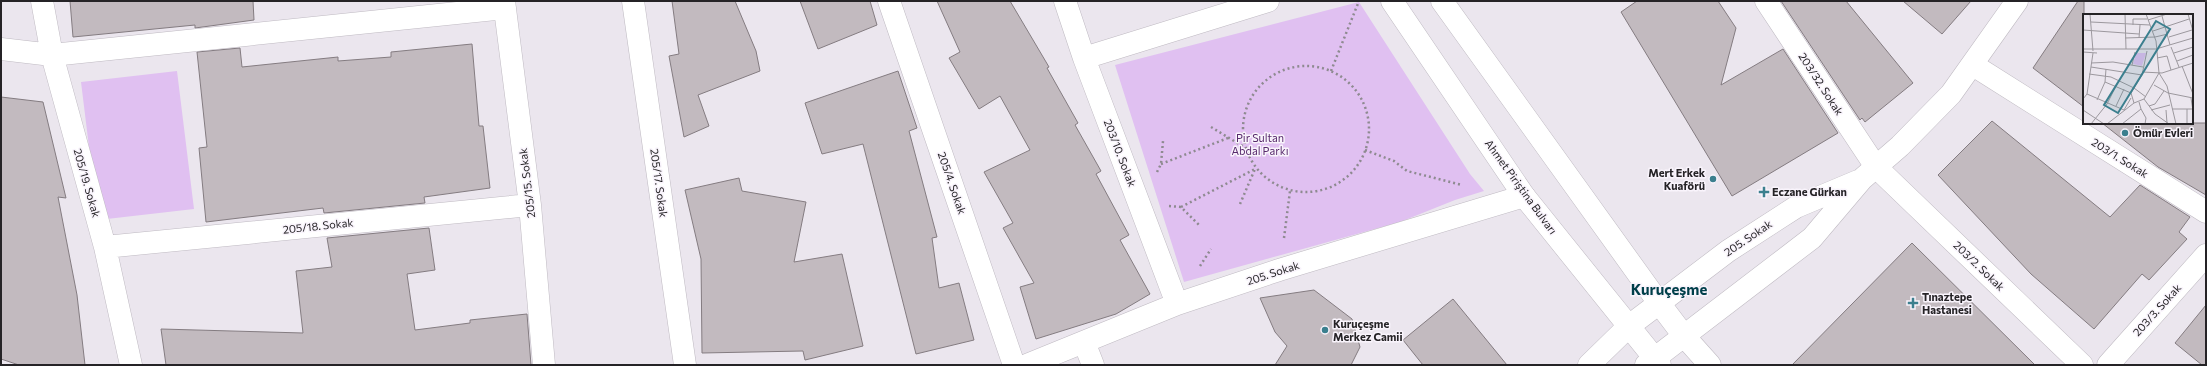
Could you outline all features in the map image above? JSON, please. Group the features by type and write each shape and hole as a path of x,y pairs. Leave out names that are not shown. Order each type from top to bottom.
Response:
{"street":[{"name":"205/19. Sokak","path":"42,1 52,55 105,247 131,365"},
{"name":"205/17. Sokak","path":"633,1 685,365"},
{"name":"205/4. Sokak","path":"889,1 1014,365"},
{"name":"203/10. Sokak","path":"1065,1 1084,58 1140,202 1176,304"},
{"path":"1084,58 1268,1"},
{"name":"Ahmet Piriştina Bulvarı","path":"1392,1 1524,196 1644,314 1663,354"},
{"name":"Ahmet Piriştina Bulvarı","path":"1442,1 1644,314 1663,354"},
{"name":"203/32. Sokak","path":"1766,1 1869,173"},
{"name":"205. Sokak","path":"1663,354 1812,238 1869,173 1927,120 1973,65 2017,1"},
{"path":"1,49 52,55 505,4"},
{"name":"205/15. Sokak","path":"505,4 530,205 544,365"},
{"name":"203/1. Sokak","path":"1973,65 2206,212"},
{"name":"205. Sokak","path":"1589,365 1644,314 1728,251 1796,207 1869,173"},
{"name":"203/2. Sokak","path":"1869,173 2082,365"},
{"name":"205. Sokak","path":"1027,365 1176,304 1279,270 1524,196"},
{"name":"205/18. Sokak","path":"105,247 530,205"},
{"name":"203/3. Sokak","path":"2108,365 2206,255"},
{"path":"1084,342 1093,365"},
{"name":"Ahmet Piriştina Bulvarı","path":"1663,354 1710,365"}],"path":[{"path":"1331,71 1359,1"},
{"path":"1312,66 1331,71 1349,82 1362,98 1369,118 1369,141 1362,159 1349,176 1332,188 1311,193 1290,192 1271,183 1255,169 1244,147 1241,129 1245,110 1255,91 1271,76 1291,68 1312,66"},
{"path":"1211,127 1244,147"},
{"path":"1162,164 1228,138"},
{"path":"1365,150 1394,161 1407,171"},
{"path":"1240,204 1255,169"},
{"path":"1181,207 1255,169"},
{"path":"1279,270 1290,192"}],"green space":[{"name":"Pir Sultan Abdal Parkı","path":"1359,2 1470,174 1484,191 1455,200 1400,222 1184,282 1115,65"},
{"path":"177,71 194,209 98,220 81,82"}],"building":[{"path":"70,1 253,1 254,20 195,28 195,25 73,37"},
{"path":"672,1 735,1 756,51 760,71 698,95 709,126 684,137 669,56 679,54"},
{"path":"800,1 870,1 877,25 818,49"},
{"path":"937,1 1010,1 1049,67 1047,68 1078,123 1075,125 1101,171 1096,174 1129,235 1120,240 1150,294 1116,314 1036,339 1020,287 1034,283 1003,228 1013,223 984,172 1030,150 1000,96 979,109 949,58 960,52"},
{"path":"1637,1 1718,1 1736,28 1721,85 1783,49 1838,133 1732,196 1621,12"},
{"path":"1781,1 1846,1 1913,83 1865,122 1862,118 1860,120"},
{"path":"1903,1 1971,1 1942,34"},
{"path":"2078,1 2084,1 2083,106 2033,68"},
{"path":"472,44 479,126 483,126 490,188 424,197 425,203 324,213 323,208 206,222 199,148 207,147 197,52 240,48 242,67 338,57 338,61 391,57 391,52"},
{"path":"898,71 917,128 909,131 937,237 932,238 939,288 959,283 974,340 916,354 863,144 822,154 805,103"},
{"path":"1,97 43,102 66,198 58,197 77,295 85,365 19,365 1,359"},
{"path":"1992,121 2110,217 2140,185 2190,217 2179,232 2187,239 2149,280 2142,274 2094,329 2031,274 1938,175"},
{"path":"2206,123 2206,195 2158,167 2103,124"},
{"path":"739,178 742,191 806,202 794,262 842,254 863,346 805,360 803,351 702,353 701,259 685,190"},
{"path":"429,228 435,270 407,274 415,330 470,323 470,320 527,314 531,365 166,365 161,329 303,333 296,271 332,267 327,238"},
{"name":"Tınaztepe Hastanesi","path":"1912,243 2035,365 1792,365"},
{"name":"Kuruçeşme Merkez Camii","path":"1314,290 1352,319 1360,347 1351,365 1275,365 1287,346 1275,332 1260,298"},
{"path":"1453,299 1507,365 1423,365 1403,340"},
{"path":"2206,305 2206,365 2202,365 2175,343"}],"place":[{"name":"Ömür Evleri","path":"2125,133"},
{"name":"Mert Erkek Kuaförü","path":"1713,179"},
{"name":"Eczane Gürkan","path":"1764,192"},
{"name":"Tınaztepe Hastanesi","path":"1913,303"},
{"name":"Kuruçeşme Merkez Camii","path":"1325,330"}],"district":[{"name":"Kuruçeşme","path":"1669,290"}]}
